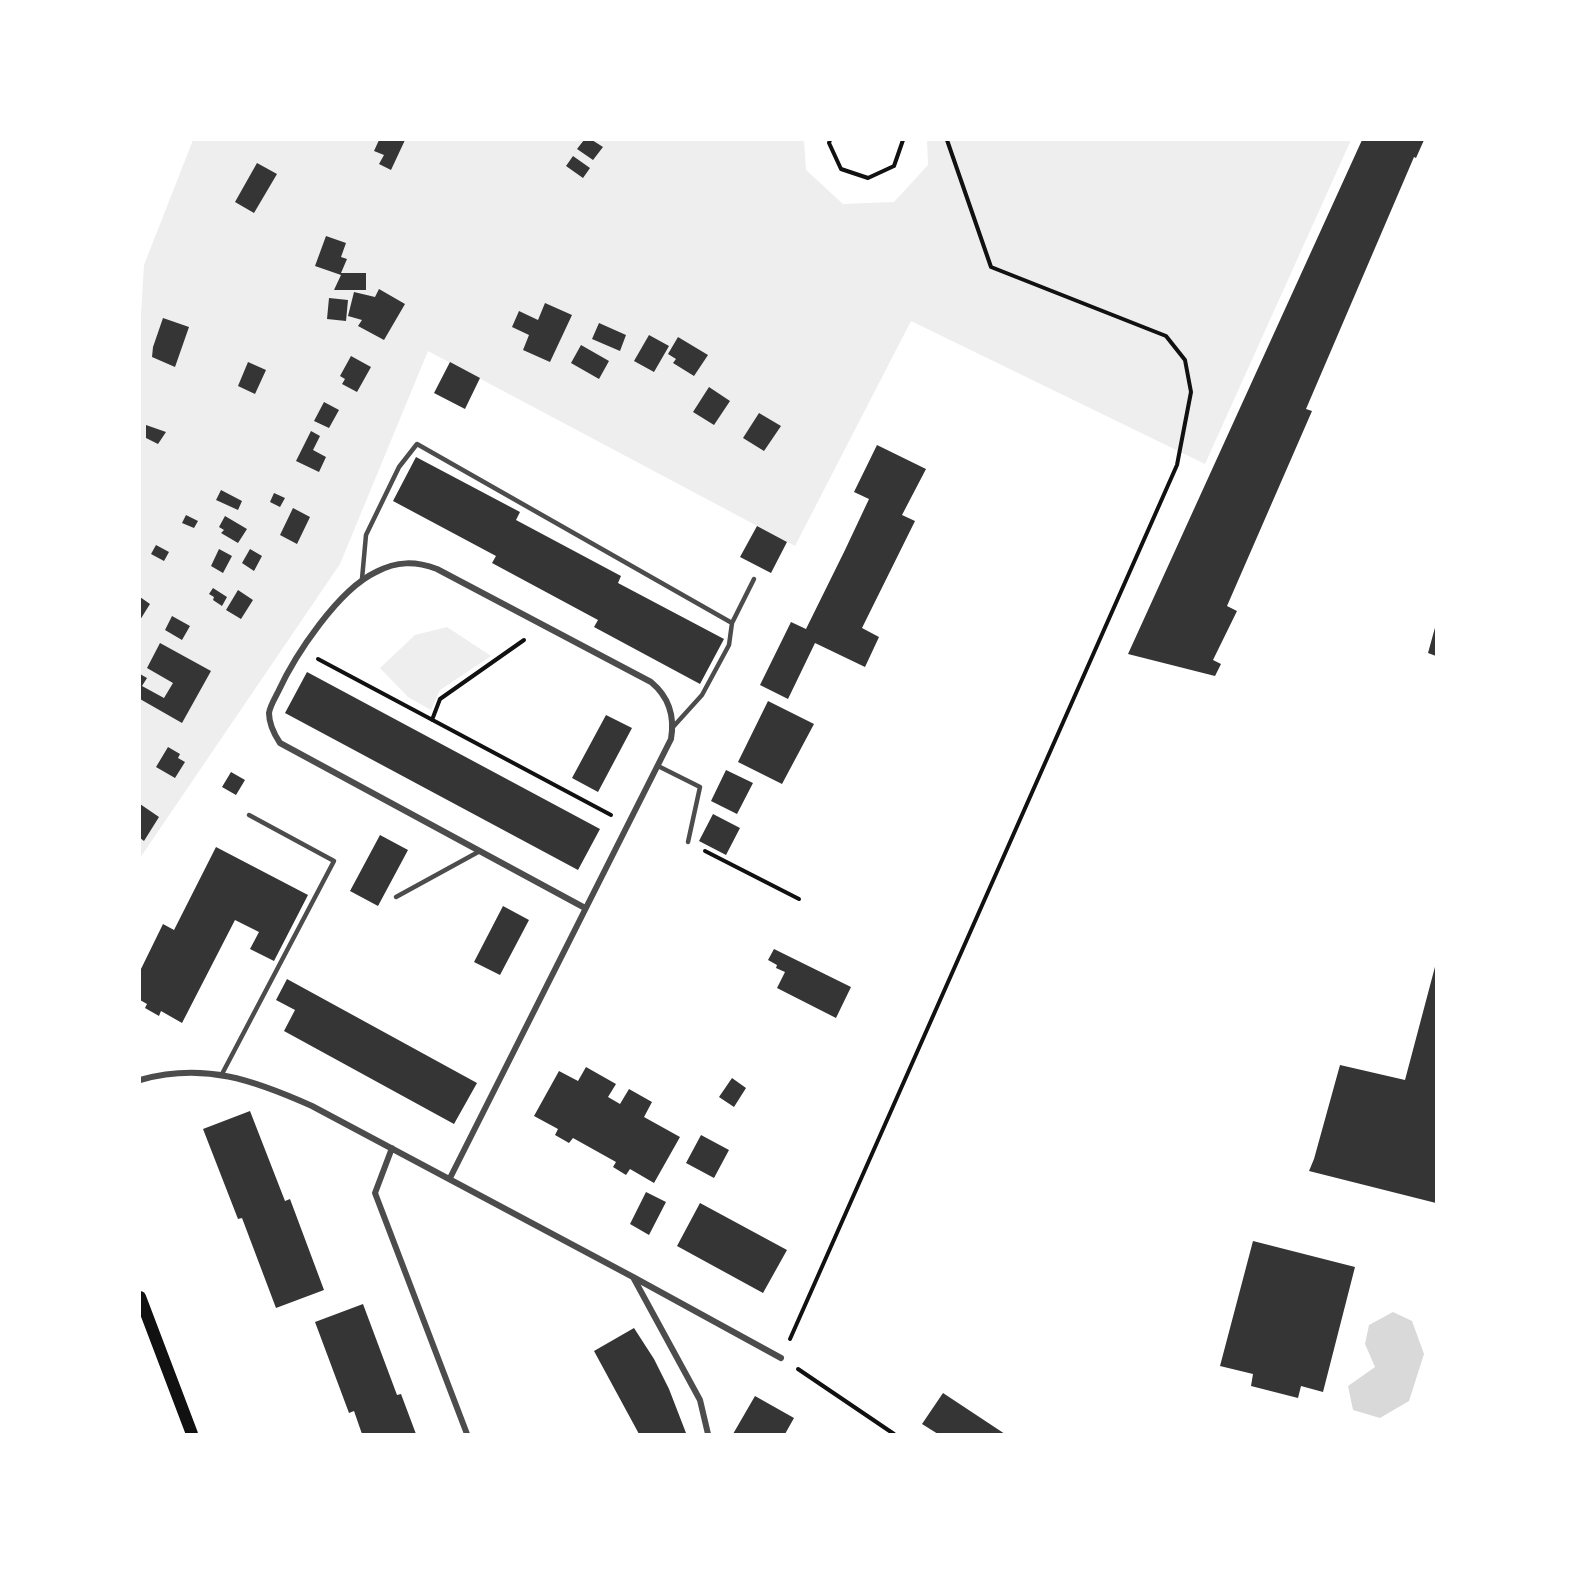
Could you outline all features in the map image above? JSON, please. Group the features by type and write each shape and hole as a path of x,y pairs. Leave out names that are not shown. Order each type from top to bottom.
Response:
{"main road":[{"path":"140,1297 192,1434"}],"street":[{"path":"450,1178 671,739 672,714 665,698 651,682 437,569 408,562 389,567 362,579 322,621 286,672 269,711 273,732 280,743 585,908"},
{"path":"140,1080 180,1072 222,1074 267,1086 312,1106 450,1178 782,1358"},
{"path":"393,1148 375,1192 467,1434"},
{"path":"633,1277 700,1400 708,1434"}],"lane":[{"path":"362,579 366,535 399,467 417,444 732,623"},
{"path":"673,727 702,695 729,645 732,623 754,579"},
{"path":"657,766 700,788 688,842"},
{"path":"222,1074 334,861 249,815"},
{"path":"396,897 480,851"}],"path":[{"path":"830,140 829,143 841,169 868,178 894,166 903,140"},
{"path":"894,1434 782,1358 1176,465 1191,392 1185,360 1166,336 991,267 947,140"},
{"path":"432,720 440,699 545,626"},
{"path":"302,650 628,824"},
{"path":"688,842 799,899"}],"shaded area":[{"path":"193,140 804,140 806,170 843,204 894,202 928,165 927,140 1351,140 1205,464 911,321 795,546 428,351 340,564 140,858 140,330 144,265"},
{"path":"447,627 491,656 440,690 431,710 408,697 380,668 415,635"},
{"path":"1393,1312 1412,1321 1424,1354 1409,1401 1380,1418 1353,1410 1348,1386 1375,1367 1365,1344 1369,1325"}],"building":[{"path":"379,140 405,140 391,170 379,164 384,155 374,151"},
{"path":"584,140 592,140 603,147 593,160 577,149"},
{"path":"1362,140 1424,140 1416,158 1414,157 1306,409 1312,411 1227,606 1237,611 1213,660 1221,664 1215,676 1128,654"},
{"path":"573,156 590,168 583,178 566,166"},
{"path":"257,163 277,174 254,213 235,202"},
{"path":"326,236 346,243 341,257 347,259 341,273 366,273 366,290 334,290 341,275 315,266"},
{"path":"379,289 405,304 384,340 358,326 362,320 348,316 354,292 375,297"},
{"path":"329,298 348,300 346,321 327,319"},
{"path":"545,303 572,315 550,362 523,350 529,335 512,327 519,311 538,320"},
{"path":"163,318 189,327 175,367 152,357"},
{"path":"599,323 626,335 620,351 592,339"},
{"path":"649,335 669,346 654,372 634,361"},
{"path":"678,337 708,355 694,376 673,363 676,359 668,354"},
{"path":"581,345 609,361 599,379 571,363"},
{"path":"351,356 371,367 357,392 342,384 345,379 340,376"},
{"path":"248,362 266,370 255,394 238,386"},
{"path":"450,362 480,378 465,409 434,393"},
{"path":"709,387 730,401 714,425 693,412"},
{"path":"324,402 339,410 329,428 314,421"},
{"path":"759,413 781,426 764,451 743,438"},
{"path":"146,425 166,432 158,444 146,438"},
{"path":"311,431 320,436 313,450 326,457 319,472 296,461"},
{"path":"877,445 926,469 902,515 915,521 862,628 879,637 865,667 815,643 788,699 760,685 791,622 806,629 845,550 869,499 854,492"},
{"path":"416,457 520,512 516,520 621,576 618,583 724,639 700,684 594,627 598,620 492,563 496,556 393,501"},
{"path":"221,490 242,501 238,510 216,500"},
{"path":"274,493 285,498 280,507 270,502"},
{"path":"293,508 310,517 297,544 280,535"},
{"path":"186,515 198,521 194,528 182,523"},
{"path":"225,516 247,529 238,543 221,533 224,530 219,527"},
{"path":"757,526 787,542 771,573 740,557"},
{"path":"156,545 169,552 164,561 151,554"},
{"path":"219,549 232,556 223,573 211,566"},
{"path":"250,549 262,556 254,571 242,563"},
{"path":"213,588 227,597 222,606 209,594"},
{"path":"238,590 253,600 241,619 226,610"},
{"path":"140,597 150,604 140,620"},
{"path":"172,616 190,626 182,640 165,630"},
{"path":"1436,624 1436,656 1428,653"},
{"path":"160,643 211,671 182,723 140,699 140,674 147,678 142,686 164,698 173,683 147,668"},
{"path":"307,672 600,829 578,870 285,713"},
{"path":"768,701 814,724 782,784 738,762"},
{"path":"606,715 632,728 598,792 572,778"},
{"path":"168,747 180,754 178,758 185,762 175,778 156,767"},
{"path":"726,770 753,783 737,814 711,801"},
{"path":"231,772 245,780 236,795 222,787"},
{"path":"140,804 159,817 144,841 140,838"},
{"path":"713,814 740,828 726,855 699,841"},
{"path":"380,835 408,850 378,906 350,891"},
{"path":"216,847 308,895 274,961 250,949 259,932 235,920 182,1023 161,1011 159,1016 145,1008 147,1004 140,1000 140,971 163,924 174,930"},
{"path":"503,906 529,920 500,975 474,962"},
{"path":"774,949 851,987 836,1018 777,988 785,972 776,968 777,965 768,960"},
{"path":"1436,963 1436,1203 1309,1171 1340,1065 1405,1080"},
{"path":"287,979 477,1083 454,1124 284,1031 295,1010 276,1000"},
{"path":"586,1067 616,1084 608,1097 620,1104 629,1089 652,1102 644,1117 680,1137 654,1183 630,1169 626,1175 613,1167 616,1162 573,1138 569,1143 555,1135 558,1129 534,1116 559,1071 578,1081"},
{"path":"732,1078 746,1088 734,1107 719,1097"},
{"path":"250,1111 285,1201 290,1199 324,1290 276,1308 242,1218 238,1219 203,1129"},
{"path":"701,1135 729,1150 714,1178 686,1163"},
{"path":"646,1192 666,1202 649,1235 630,1224"},
{"path":"700,1203 787,1250 763,1293 677,1246"},
{"path":"1253,1241 1355,1267 1323,1392 1301,1386 1298,1398 1251,1386 1253,1374 1220,1366"},
{"path":"363,1304 397,1395 401,1394 416,1434 362,1434 354,1411 349,1413 315,1322"},
{"path":"634,1328 654,1359 669,1389 686,1433 639,1434 594,1351"},
{"path":"943,1393 1005,1434 938,1434 922,1424"},
{"path":"755,1396 794,1418 785,1434 733,1434"}]}
